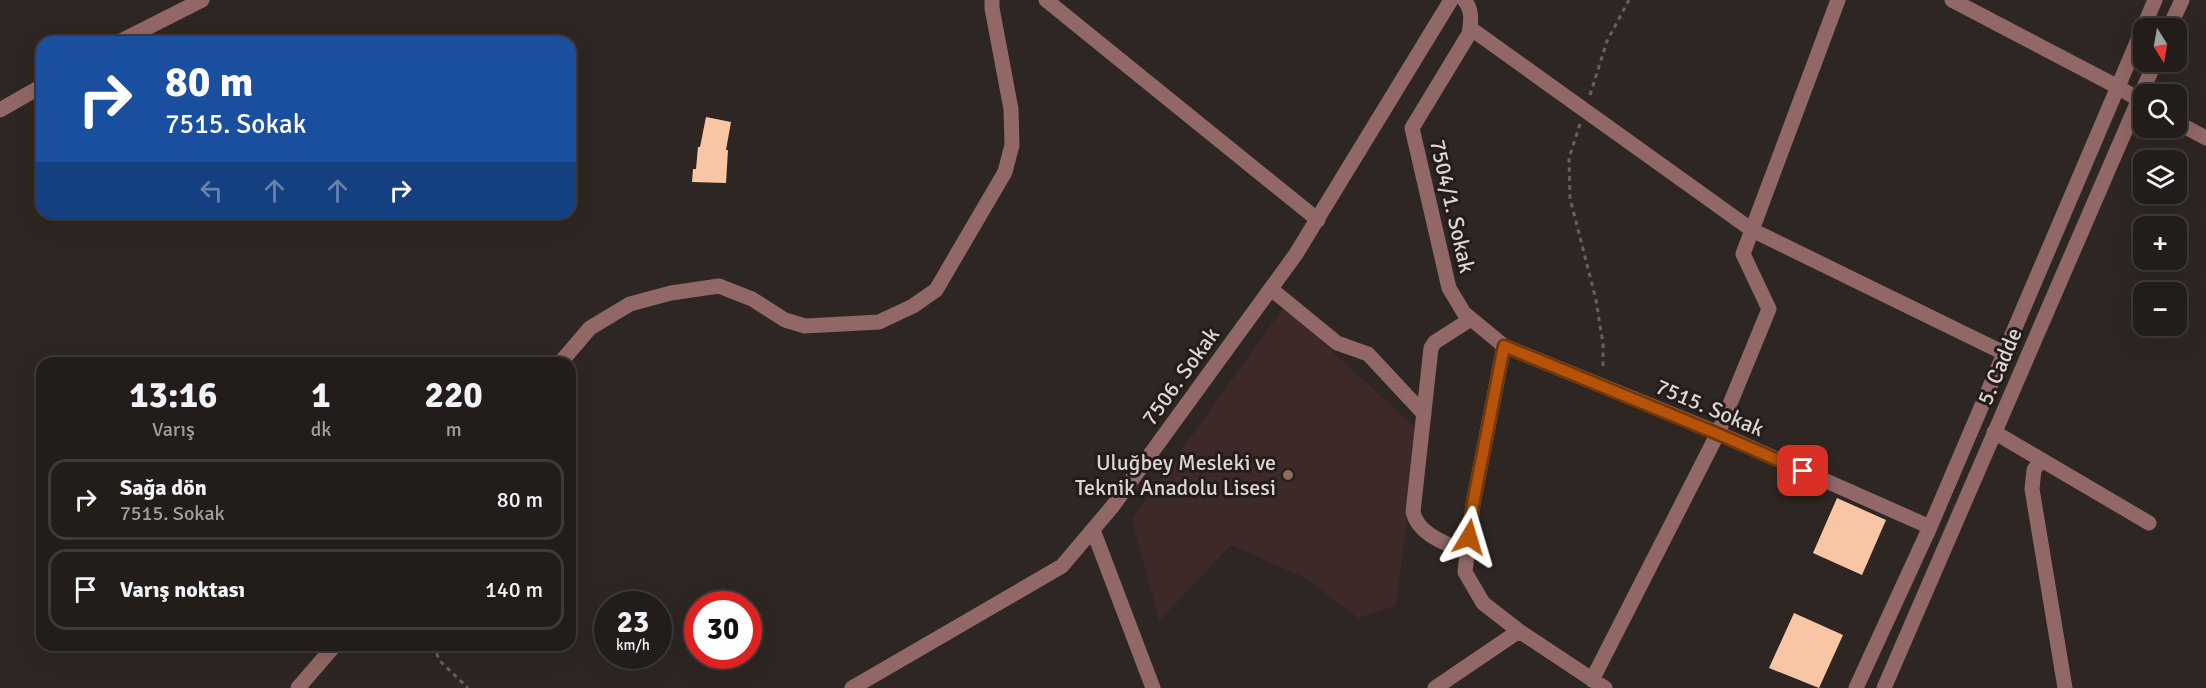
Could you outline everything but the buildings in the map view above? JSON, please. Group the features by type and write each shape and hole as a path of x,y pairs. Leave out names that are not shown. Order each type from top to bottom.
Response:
{"street":[{"path":"130,36 202,0"},
{"path":"565,357 590,328 630,304 671,294 719,286 752,299 785,320 805,326 879,322 913,306 936,290 1005,172 1012,145 1011,109 992,0"},
{"path":"1046,0 1318,220"},
{"name":"7506. Sokak","path":"852,688 1062,566 1112,507 1271,290 1318,220 1451,0"},
{"path":"1464,0 1468,3 1472,19 1470,28 1752,230 2006,354"},
{"path":"1504,346 1473,504 1465,572 1483,603 1519,631 1598,684 1718,434 1769,309 1743,254 1838,0"},
{"path":"1952,0 2133,97"},
{"path":"1856,688 2006,354 2155,0"},
{"path":"2174,18 2182,0"},
{"name":"7504/1. Sokak","path":"1470,28 1469,34 1412,128 1449,288 1464,313 1504,346"},
{"path":"0,110 36,89"},
{"name":"5. Cadde","path":"1884,688 1994,432 2133,120"},
{"path":"2187,128 2206,138"},
{"path":"1271,290 1337,342 1368,354 1424,414"},
{"path":"1467,554 1421,528 1414,519 1413,512 1431,348 1435,342 1471,319"},
{"name":"7515. Sokak","path":"1504,346 1718,434 1930,527"},
{"path":"1994,432 2149,523"},
{"path":"2041,460 2034,470 2032,489 2065,688"},
{"path":"1093,530 1153,688"},
{"path":"1435,688 1519,631"},
{"path":"298,688 330,651"}],"path":[{"path":"1603,386 1603,344 1596,300 1570,198 1569,158 1607,41 1629,0"},
{"path":"436,651 440,661 468,688"}],"shaded area":[{"name":"Uluğbey Mesleki ve Teknik Anadolu Lisesi","path":"1284,307 1419,431 1396,605 1358,618 1305,578 1231,545 1159,621 1132,519"}],"place":[{"name":"Uluğbey Mesleki ve Teknik Anadolu Lisesi","path":"1288,475"}],"route":[{"path":"1469,537 1473,504 1504,346 1803,471"}]}
